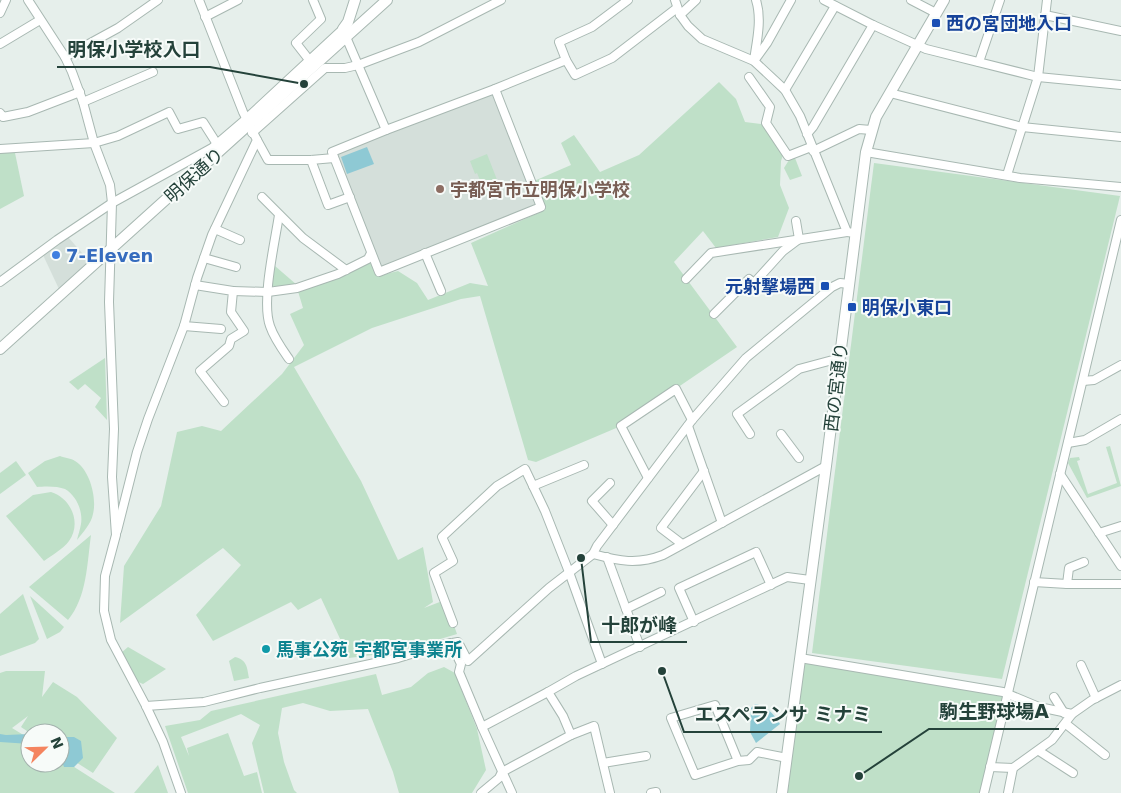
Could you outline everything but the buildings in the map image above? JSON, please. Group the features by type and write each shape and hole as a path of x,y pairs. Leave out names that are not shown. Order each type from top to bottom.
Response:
{"street":[{"path":"0,10 6,0"},
{"path":"28,0 65,58 80,92 94,143 110,186 112,203 109,302 114,429 112,476 116,534"},
{"path":"65,58 118,28 158,0"},
{"path":"199,0 251,129 268,160 334,158"},
{"path":"205,18 238,0"},
{"path":"310,61 296,43 321,19 313,0"},
{"path":"181,793 163,742 111,640 104,611 105,576 137,452 184,326 204,258 251,129 310,61 344,33 355,0"},
{"name":"明保通り","path":"0,349 110,250 251,129 344,33 387,0"},
{"path":"0,282 112,203 217,144 251,129 325,68 344,68 358,65 419,42 501,0"},
{"path":"628,0 592,27 559,42 566,60 575,75 612,58 677,8 696,0"},
{"path":"754,61 758,30 756,0"},
{"path":"754,61 791,0"},
{"path":"824,0 917,46 1038,77 1121,85"},
{"path":"911,0 936,13"},
{"name":"西の宮通り","path":"782,793 840,358 849,284 851,232 866,152 876,117 944,0"},
{"path":"979,62 1000,0"},
{"path":"1007,175 1038,77 1047,0"},
{"path":"785,90 835,6"},
{"path":"677,8 688,26 702,39 754,61 785,90 793,101 812,149 851,232 711,253 686,278"},
{"path":"1046,15 1121,31"},
{"path":"0,44 40,20"},
{"path":"807,134 813,127 873,25"},
{"path":"344,33 386,130"},
{"path":"495,89 541,207 379,272 332,152 566,60"},
{"path":"83,102 153,72"},
{"path":"749,77 770,107 766,123 788,156 812,149 860,129 871,130"},
{"path":"0,113 3,117 28,112 80,92"},
{"path":"890,93 1022,127 1121,137"},
{"path":"0,149 94,143 118,136 169,112 178,129 203,122 217,144"},
{"path":"866,152 1007,175 1121,187"},
{"path":"311,160 328,205 350,197"},
{"path":"262,197 304,238 346,270"},
{"path":"279,215 267,304 270,326 280,347 289,359"},
{"path":"796,220 799,240"},
{"path":"984,793 1121,220"},
{"path":"214,229 240,240"},
{"path":"714,314 749,279 754,283 783,251 799,240"},
{"path":"195,285 233,291 268,292 297,288 346,270 368,259 371,253"},
{"path":"424,253 441,291"},
{"path":"204,258 236,267"},
{"path":"512,793 459,672 465,662 569,572 594,554 597,546 690,423 750,353 832,287 840,283 849,284"},
{"path":"224,402 200,371 230,346 230,339 244,331 231,312 233,291"},
{"path":"184,326 221,329"},
{"path":"750,434 737,414 799,369 840,358"},
{"path":"1083,381 1094,380 1121,365"},
{"path":"648,478 621,426 676,389 690,423 722,523"},
{"path":"1068,443 1085,440 1121,419"},
{"path":"781,434 799,458"},
{"path":"533,486 584,465"},
{"path":"594,554 606,558 634,562 648,561 663,555 826,466"},
{"path":"453,623 434,573 453,561 442,537 497,486 525,469 546,511 602,664"},
{"path":"682,544 661,528 704,471"},
{"path":"1060,474 1121,566"},
{"path":"610,483 592,501 613,525"},
{"path":"1099,533 1121,526"},
{"path":"694,622 679,588 756,552 771,584"},
{"path":"606,558 640,647"},
{"path":"1067,584 1069,568 1084,562"},
{"path":"482,727 602,664 771,584 787,577 810,580"},
{"path":"1034,582 1121,584"},
{"path":"626,609 661,592"},
{"path":"146,706 204,702 398,658 451,643 465,662"},
{"path":"800,658 1008,694 1040,707 1068,714 1121,685"},
{"path":"1080,665 1096,698"},
{"path":"548,692 563,716 571,735"},
{"path":"1054,697 1068,714"},
{"path":"738,761 716,705 671,718 695,775 738,761 749,760 757,752 787,758"},
{"path":"990,767 1013,768 1039,751 1066,724 1068,714"},
{"path":"1066,724 1104,755"},
{"path":"481,793 499,778 502,772 571,735 594,726 610,793"},
{"path":"1039,751 1073,772"},
{"path":"603,763 646,756"},
{"path":"1008,793 1013,768"}],"shaded area":[{"name":"宇都宮市立明保小学校","path":"491,93 495,95 537,205 385,267 379,265 336,156 337,153"},
{"path":"68,237 89,261 59,289 43,255"}],"green space":[{"path":"719,82 736,99 745,122 761,124 784,152 781,161 780,185 789,208 778,237 716,248 703,231 674,262 737,347 621,426 536,462 528,460 480,296 461,299 372,328 294,367 361,481 398,560 423,547 433,602 424,608 445,600 457,634 397,652 349,658 321,598 298,610 291,602 213,641 196,615 241,565 223,548 120,623 124,566 161,506 177,432 202,426 221,431 282,374 304,345 290,314 303,308 297,288 368,259 378,276 398,271 417,283 428,300 470,283 488,286 471,243 545,210 534,181 571,165 561,143 574,135 600,172 639,155"},
{"path":"0,153 15,153 24,196 0,209"},
{"path":"487,154 501,190 484,197 482,193 475,196 472,189 482,185 470,161"},
{"path":"795,158 802,176 790,180 784,168 789,160"},
{"path":"874,163 1120,196 1002,679 812,653"},
{"path":"275,266 297,285 276,289 272,285"},
{"path":"105,358 107,420 95,407 101,398 85,384 78,390 69,382"},
{"path":"1110,446 1121,486 1087,498 1068,463 1070,458 1079,457 1080,460 1077,461 1088,494 1117,483 1106,447"},
{"path":"60,456 73,460 80,465 85,471 93,493 94,507 92,518 77,540 81,524 81,514 73,496 62,488 51,486 37,487 28,473 45,461"},
{"path":"16,461 26,475 0,494 0,473"},
{"path":"51,492 58,495 69,505 74,519 74,527 73,534 67,544 44,561 6,516 33,495"},
{"path":"91,535 83,591 68,620 29,587"},
{"path":"23,594 39,639 35,643 0,656 0,614"},
{"path":"30,596 64,627 60,632 47,639"},
{"path":"128,647 166,669 143,684 136,681 121,653"},
{"path":"235,657 244,662 249,678 234,681 229,661"},
{"path":"804,662 1003,693 1005,695 981,793 787,793"},
{"path":"444,667 455,673 477,729 486,770 472,793 399,793 393,772 368,709 330,711 303,703 282,708 278,733 284,762 294,790 297,793 264,793 252,743 260,725 241,714 181,737 189,756 187,748 228,733 244,776 257,772 262,793 188,793 165,726 200,720 211,711 376,674 382,695 411,687 428,673"},
{"path":"6,671 45,671 42,697 53,682 77,697 117,738 93,773 70,758 70,723 24,723 28,716 12,728 20,733 20,773 70,773 70,764 115,793 0,793 0,673"},
{"path":"158,765 168,793 134,793"}],"water":[{"path":"367,147 374,164 347,174 341,157"},
{"path":"755,704 763,706 770,711 780,724 756,743 750,732 751,708"},
{"path":"0,734 20,734 20,743 0,742"},
{"path":"70,737 81,741 83,758 74,767 70,767"}],"place":[{"name":"西の宮団地入口","path":"936,23"},
{"name":"明保小学校入口","path":"304,84"},
{"name":"宇都宮市立明保小学校","path":"440,189"},
{"name":"7-Eleven","path":"56,255"},
{"name":"元射撃場西","path":"825,286"},
{"name":"明保小東口","path":"852,307"},
{"name":"十郎が峰","path":"581,558"},
{"name":"馬事公苑 宇都宮事業所","path":"266,649"},
{"name":"エスペランサ ミナミ","path":"662,671"},
{"name":"駒生野球場A","path":"859,776"}]}
